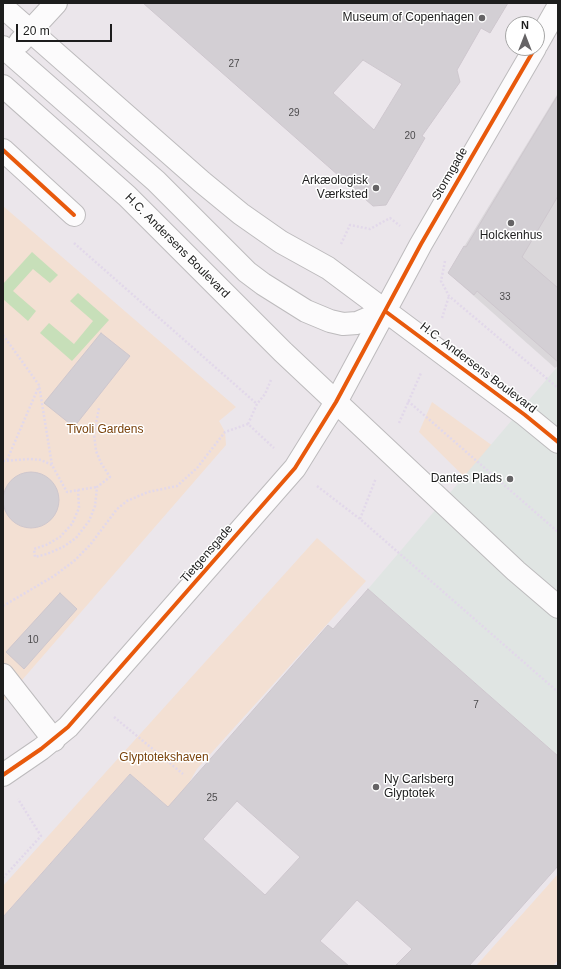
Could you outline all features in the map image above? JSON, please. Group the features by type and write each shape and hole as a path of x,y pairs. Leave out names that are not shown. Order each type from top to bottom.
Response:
{"street":[{"path":"56,3 6,54 156,181 247,272 263,284 306,311 330,322 343,324 357,323 385,311"},
{"name":"H.C. Andersens Boulevard","path":"3,8 202,182 241,214 281,242 328,268 525,415 558,442"},
{"path":"545,30 558,8"},
{"name":"Stormgade","path":"385,311 530,56"},
{"name":"H.C. Andersens Boulevard","path":"3,86 127,196 277,346 516,571 558,607"},
{"path":"3,150 74,215"},
{"name":"Tietgensgade","path":"3,775 54,740 93,700 295,468 336,402 385,311"},
{"path":"3,676 54,740"}],"path":[{"path":"68,237 257,404"},
{"path":"360,519 387,449 433,347 448,296"},
{"path":"3,335 39,385 52,465 67,492 97,487 110,477 101,463 96,451 94,434 99,408"},
{"path":"7,461 39,385"},
{"path":"408,401 558,532"},
{"path":"3,606 54,576 74,561 90,545 117,509 127,501 148,492 177,486 197,468 225,432 248,424"},
{"path":"3,461 30,459 41,460 52,465"},
{"path":"78,490 79,508 72,524 60,537 46,545 34,549 35,557 47,554 76,538 91,516 95,506 97,487"},
{"path":"334,499 360,519 558,692"},
{"path":"93,700 183,774"},
{"path":"3,878 40,836 16,796"}],"shaded area":[{"name":"Holckenhus","path":"558,93 558,366 555,368 448,273"},
{"path":"32,252 58,275 50,283 33,269 13,291 36,311 28,321 3,299 3,284"},
{"path":"78,293 109,320 72,361 40,333 49,323 74,344 93,321 70,301"},
{"name":"Dantes Plads","path":"558,366 558,756 368,589"}],"green space":[{"name":"Tivoli Gardens","path":"3,206 236,407 219,421 225,432 226,445 3,702"},
{"path":"432,402 558,493 549,561 419,432"},
{"name":"Glyptotekshaven","path":"317,538 366,581 197,769 172,812 130,774 3,917 3,886"},
{"path":"558,874 558,960 553,966 476,966"}],"building":[{"path":"143,3 508,3 490,33 481,28 457,70 460,82 422,136 425,138 386,205 373,206","holes":["363,60 402,84 374,130 333,93"]},
{"name":"Holckenhus","path":"558,95 558,196 522,257 558,288 558,362 477,291 474,295 448,273 464,246 466,247"},
{"path":"101,333 130,356 74,427 44,403"},
{"path":"25,472 37,472 47,476 55,484 59,494 59,506 55,516 47,524 37,528 25,528 15,524 7,516 3,506 3,494 7,484 15,476"},
{"name":"Ny Carlsberg Glyptotek","path":"368,589 558,756 558,866 469,966 395,966 412,949 357,900 320,941 349,966 3,966 3,917 130,774 168,807 328,625 333,629","holes":["237,801 300,857 265,895 203,839"]},
{"path":"60,593 77,609 24,669 6,652"}],"cycle path":[{"path":"3,775 41,749 68,727 295,468 336,402 421,244 530,56"},
{"path":"3,150 74,215"},
{"path":"385,311 525,415 558,442"}],"place":[{"name":"Museum of Copenhagen","path":"482,18"},
{"name":"Arkæologisk Værksted","path":"376,188"},
{"name":"Holckenhus","path":"511,223"},
{"name":"Dantes Plads","path":"510,479"},
{"name":"Ny Carlsberg Glyptotek","path":"376,787"}]}
